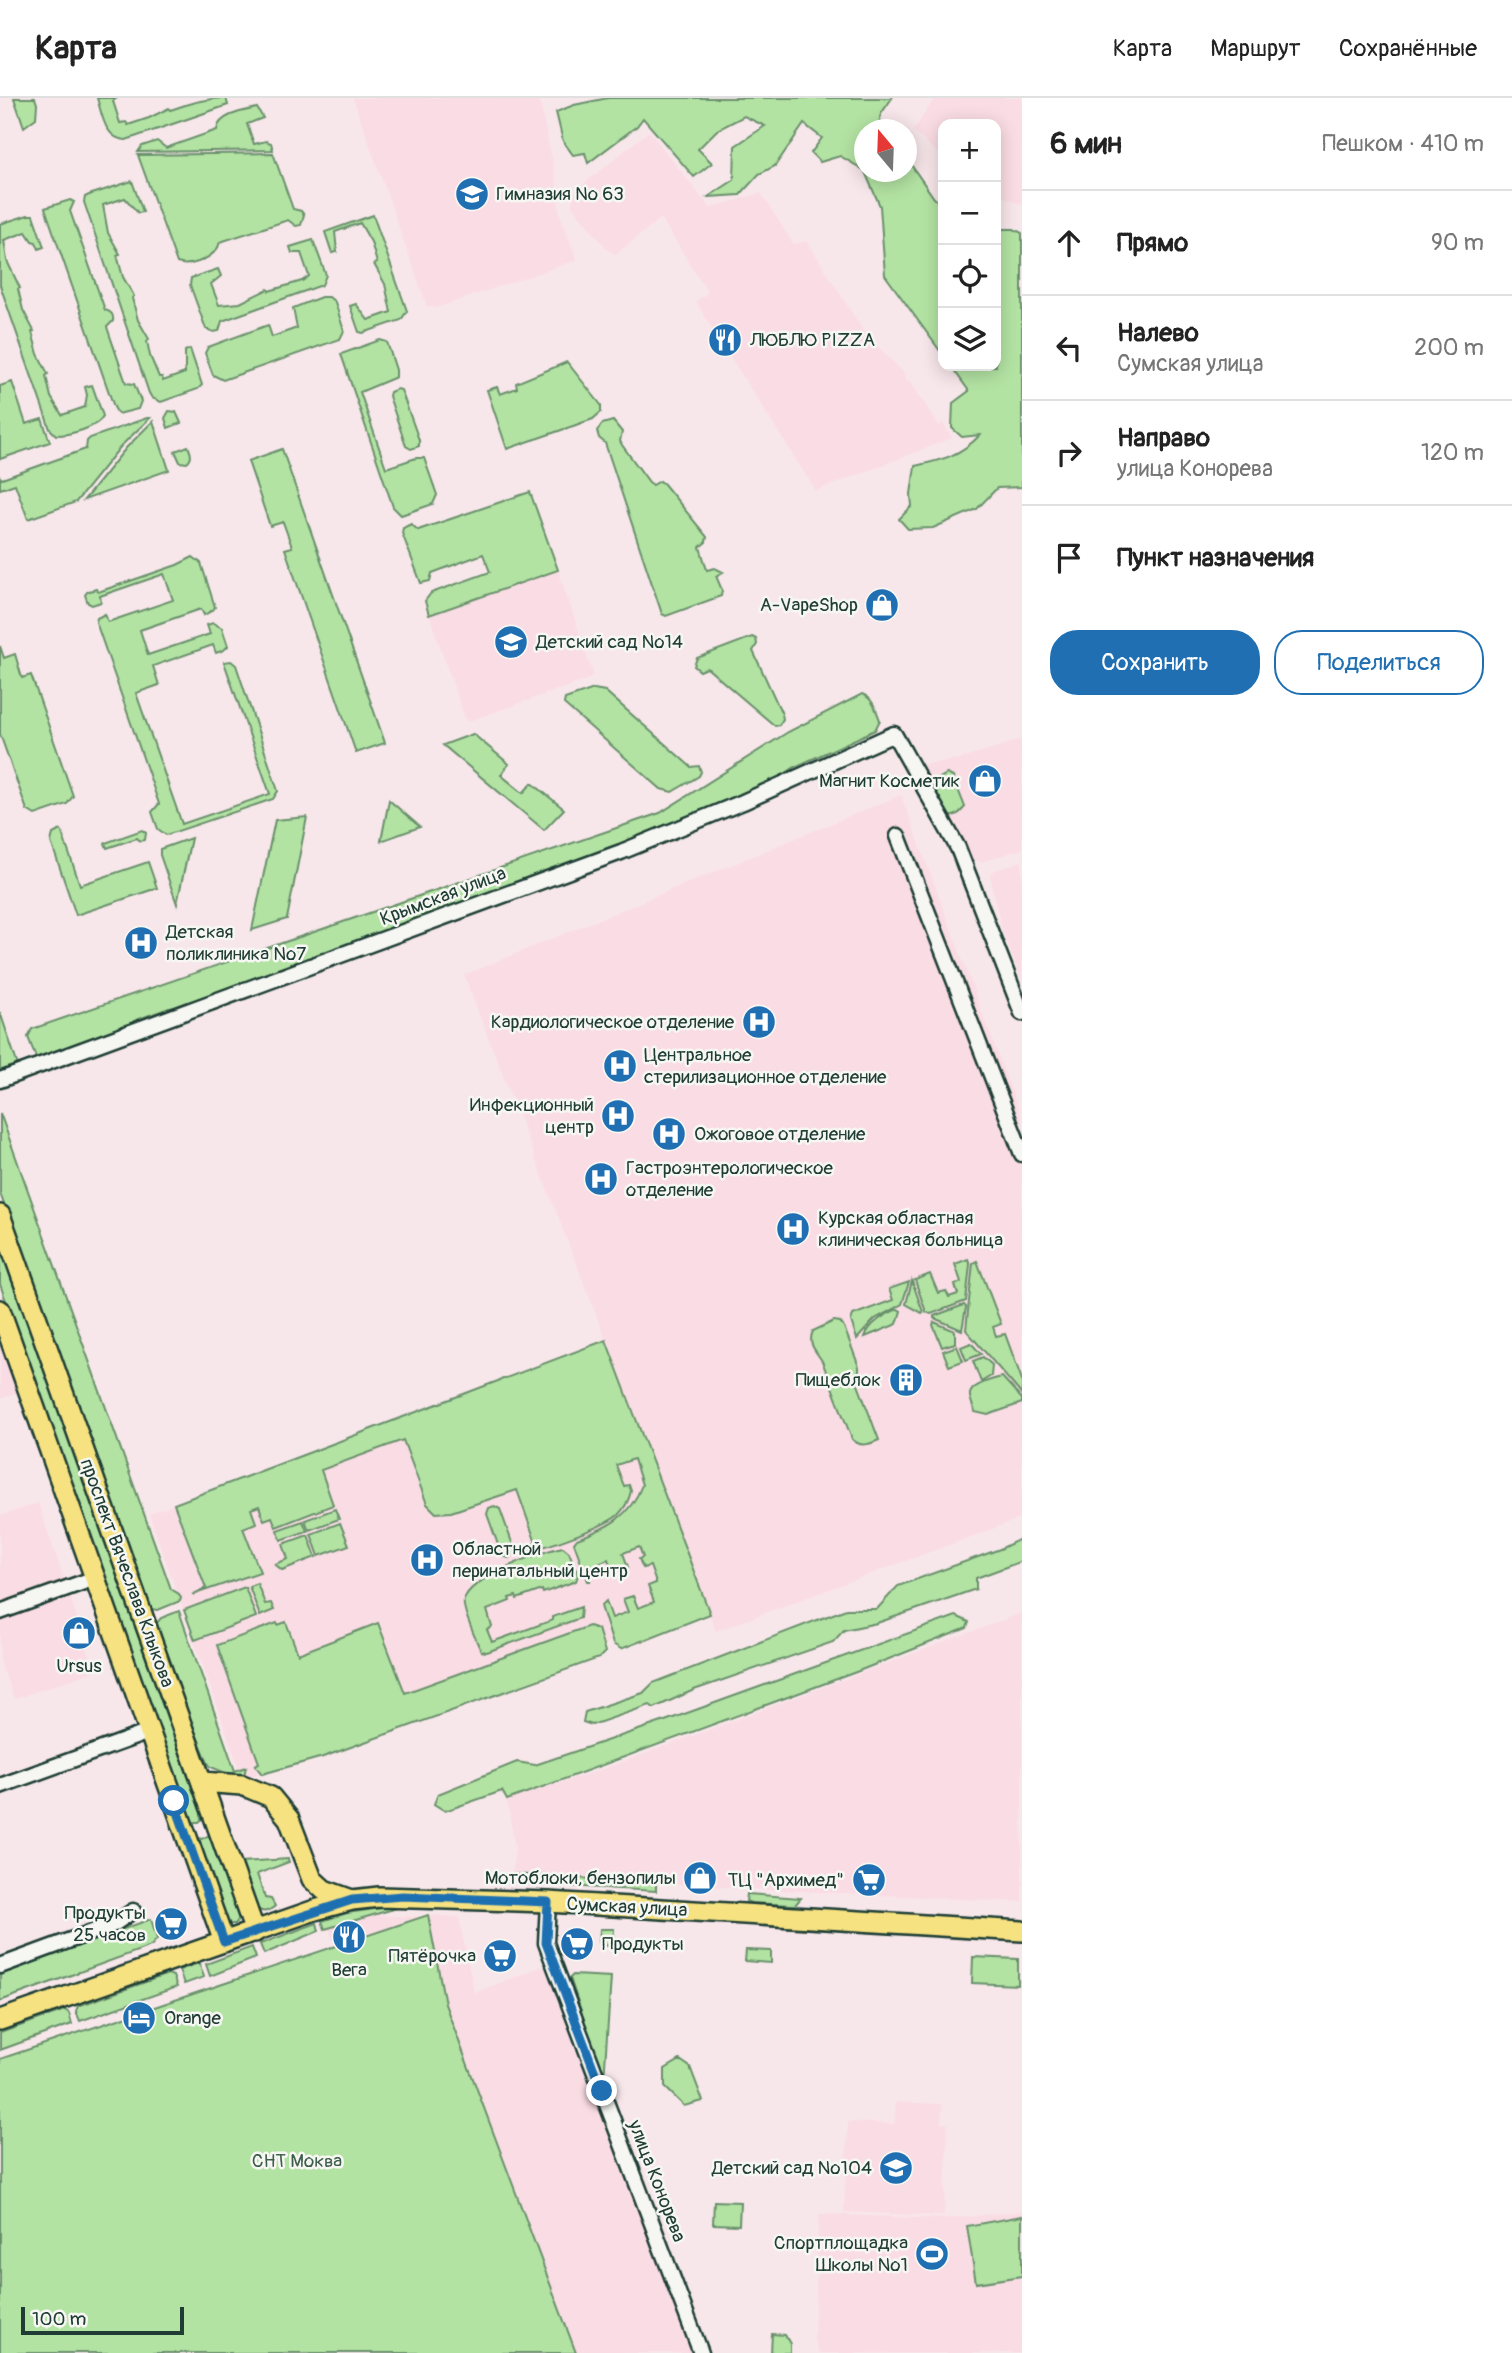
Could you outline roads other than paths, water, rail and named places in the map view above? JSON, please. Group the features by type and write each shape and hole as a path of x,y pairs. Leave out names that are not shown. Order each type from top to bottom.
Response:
{"main road":[{"name":"проспект Вячеслава Клыкова","path":"0,1215 255,1931"},
{"name":"проспект Вячеслава Клыкова","path":"0,1310 224,1942"},
{"path":"202,1783 242,1785 271,1797 289,1819 312,1879 324,1890 352,1900"},
{"path":"181,1820 187,1827 199,1829 208,1822 210,1807"},
{"name":"Сумская улица","path":"0,2020 352,1900 403,1896 548,1902 1022,1931"}],"street":[{"name":"Крымская улица","path":"0,1080 341,956 465,907 621,852 743,802 894,734 958,848 1022,1013"},
{"path":"898,836 1022,1154"},
{"path":"0,1612 95,1578"},
{"path":"0,1786 149,1732"},
{"name":"улица Конорева","path":"548,1902 546,1943 701,2353"},
{"path":"0,1966 114,1924 133,1911"}],"place":[{"name":"Гимназия № 63","path":"472,194"},
{"name":"ЛЮБЛЮ PIZZA","path":"725,340"},
{"name":"A-VapeShop","path":"882,605"},
{"name":"Детский сад №14","path":"511,642"},
{"name":"Магнит Косметик","path":"985,781"},
{"name":"Детская поликлиника №7","path":"141,943"},
{"name":"Кардиологическое отделение","path":"759,1022"},
{"name":"Центральное стерилизационное отделение","path":"620,1066"},
{"name":"Инфекционный центр","path":"618,1116"},
{"name":"Ожоговое отделение","path":"669,1134"},
{"name":"Гастроэнтерологическое отделение","path":"601,1179"},
{"name":"Курская областная клиническая больница","path":"793,1229"},
{"name":"Пищеблок","path":"906,1380"},
{"name":"Областной перинатальный центр","path":"427,1560"},
{"name":"Ursus","path":"79,1633"},
{"name":"Мотоблоки, бензопилы","path":"700,1878"},
{"name":"ТЦ \"Архимед\"","path":"869,1880"},
{"name":"Продукты 25 часов","path":"171,1924"},
{"name":"Вега","path":"349,1937"},
{"name":"Продукты","path":"577,1944"},
{"name":"Пятёрочка","path":"500,1956"},
{"name":"Orange","path":"139,2018"},
{"name":"Детский сад №104","path":"896,2168"},
{"name":"Спортплощадка Школы №1","path":"932,2254"}],"park label":[{"name":"СНТ Моква","path":"297,2161"}]}
